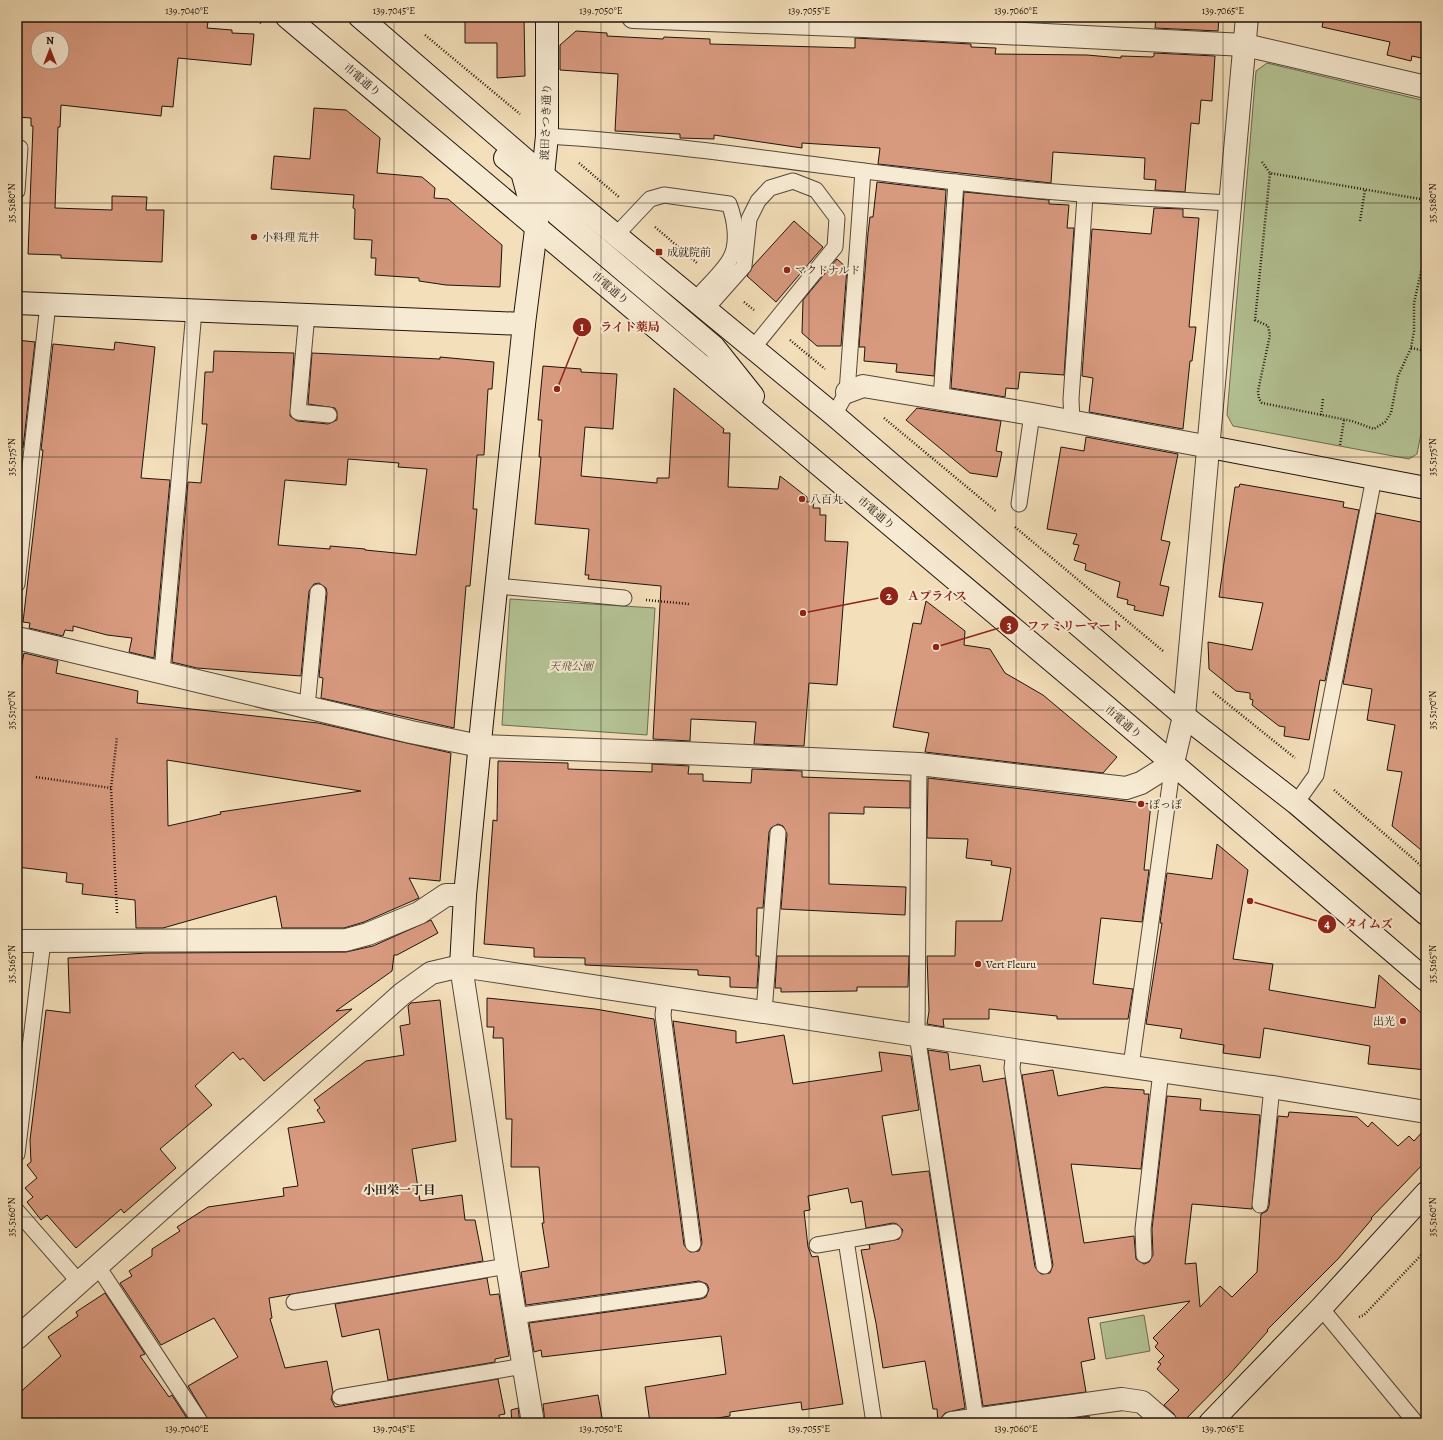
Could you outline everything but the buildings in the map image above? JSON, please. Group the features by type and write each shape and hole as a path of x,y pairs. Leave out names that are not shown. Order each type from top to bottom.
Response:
{"street":[{"name":"市電通り","path":"287,17 538,227 1426,980"},
{"path":"344,17 359,36 522,172 538,227"},
{"path":"360,17 543,175 834,415 1184,716 1296,802 1424,908"},
{"name":"渡田さつき通り","path":"533,1423 507,1266 461,966 465,895 496,586 524,324 538,227 547,136 547,17"},
{"path":"633,17 863,21 1245,45 1426,87"},
{"path":"17,638 307,707 480,746 683,753 919,764 1126,788 1141,783 1173,764 1184,716 1210,447 1247,17"},
{"path":"543,175 558,214 714,347 780,432"},
{"path":"17,303 524,324"},
{"path":"848,390 862,386 1032,414 1374,478 1425,484"},
{"path":"17,941 346,940 368,934 419,912 446,895 465,895"},
{"path":"17,1338 402,994 431,973 461,966 1014,1050 1272,1087 1426,1112"},
{"path":"1210,1423 1320,1308 1426,1193"},
{"path":"952,1423 1122,1399 1142,1402 1166,1423"}],"lane":[{"path":"547,136 621,140 863,171 1085,196 1230,203"},
{"path":"17,191 20,148"},
{"path":"834,415 848,390 863,171"},
{"path":"700,304 726,287 744,266 749,219 758,201 770,188 793,181 816,190 837,218 835,247 753,348"},
{"path":"941,399 956,182"},
{"path":"616,235 650,199 664,195 729,204 733,215 734,243 730,259 714,277 700,304"},
{"path":"1072,422 1071,399 1085,196"},
{"path":"17,584 48,304"},
{"path":"162,672 194,311"},
{"path":"307,314 298,412 329,415"},
{"path":"1019,504 1032,414"},
{"path":"1296,802 1316,775 1374,478"},
{"path":"496,586 624,598"},
{"path":"307,707 318,592"},
{"path":"919,764 917,1035 976,1419"},
{"path":"1131,1066 1173,764"},
{"path":"764,1012 778,833"},
{"path":"17,1154 23,1056 43,941"},
{"path":"665,997 663,1015 693,1244"},
{"path":"1014,1050 1012,1068 1044,1266"},
{"path":"1144,1255 1143,1229 1160,1071"},
{"path":"1260,1205 1272,1087"},
{"path":"17,1211 80,1283"},
{"path":"816,1245 894,1232"},
{"path":"846,1240 874,1423"},
{"path":"97,1265 201,1423"},
{"path":"294,1302 507,1266"},
{"path":"515,1316 700,1290"},
{"path":"1320,1308 1416,1423"},
{"path":"340,1397 524,1366"}],"path":[{"path":"422,32 714,277"},
{"path":"1426,200 1270,173 1255,320 1268,326 1270,335 1258,391 1259,400 1262,402 1352,421 1374,429 1385,422 1391,413 1398,376 1411,348 1414,330 1414,303 1426,250"},
{"path":"1360,221 1365,190"},
{"path":"726,287 772,324 848,390 998,513"},
{"path":"1411,348 1426,351"},
{"path":"1320,415 1323,400"},
{"path":"1340,447 1344,420"},
{"path":"1010,524 1188,672 1316,775 1426,870"},
{"path":"624,598 689,604"},
{"path":"117,737 111,788 118,941"},
{"path":"36,777 111,788"},
{"path":"1337,1328 1364,1314 1426,1250"}],"green space":[{"path":"1267,63 1426,101 1426,408 1417,454 1409,459 1233,426 1227,415 1256,71"},
{"name":"天飛公園","path":"510,599 655,608 647,735 502,725"},
{"path":"1144,1315 1150,1351 1106,1359 1100,1323"}],"place":[{"name":"小料理 荒井","path":"254,237"},
{"name":"成就院前","path":"659,252"},
{"name":"マクドナルド","path":"787,270"},
{"name":"ライト薬局","path":"557,389"},
{"name":"八百丸","path":"802,499"},
{"name":"Ａプライス","path":"803,613"},
{"name":"ファミリーマート","path":"936,647"},
{"name":"ぽっぽ","path":"1141,804"},
{"name":"タイムズ","path":"1250,901"},
{"name":"Vert Fleuru","path":"978,964"},
{"name":"出光","path":"1403,1021"}],"district":[{"name":"小田栄一丁目","path":"399,1190"}]}
